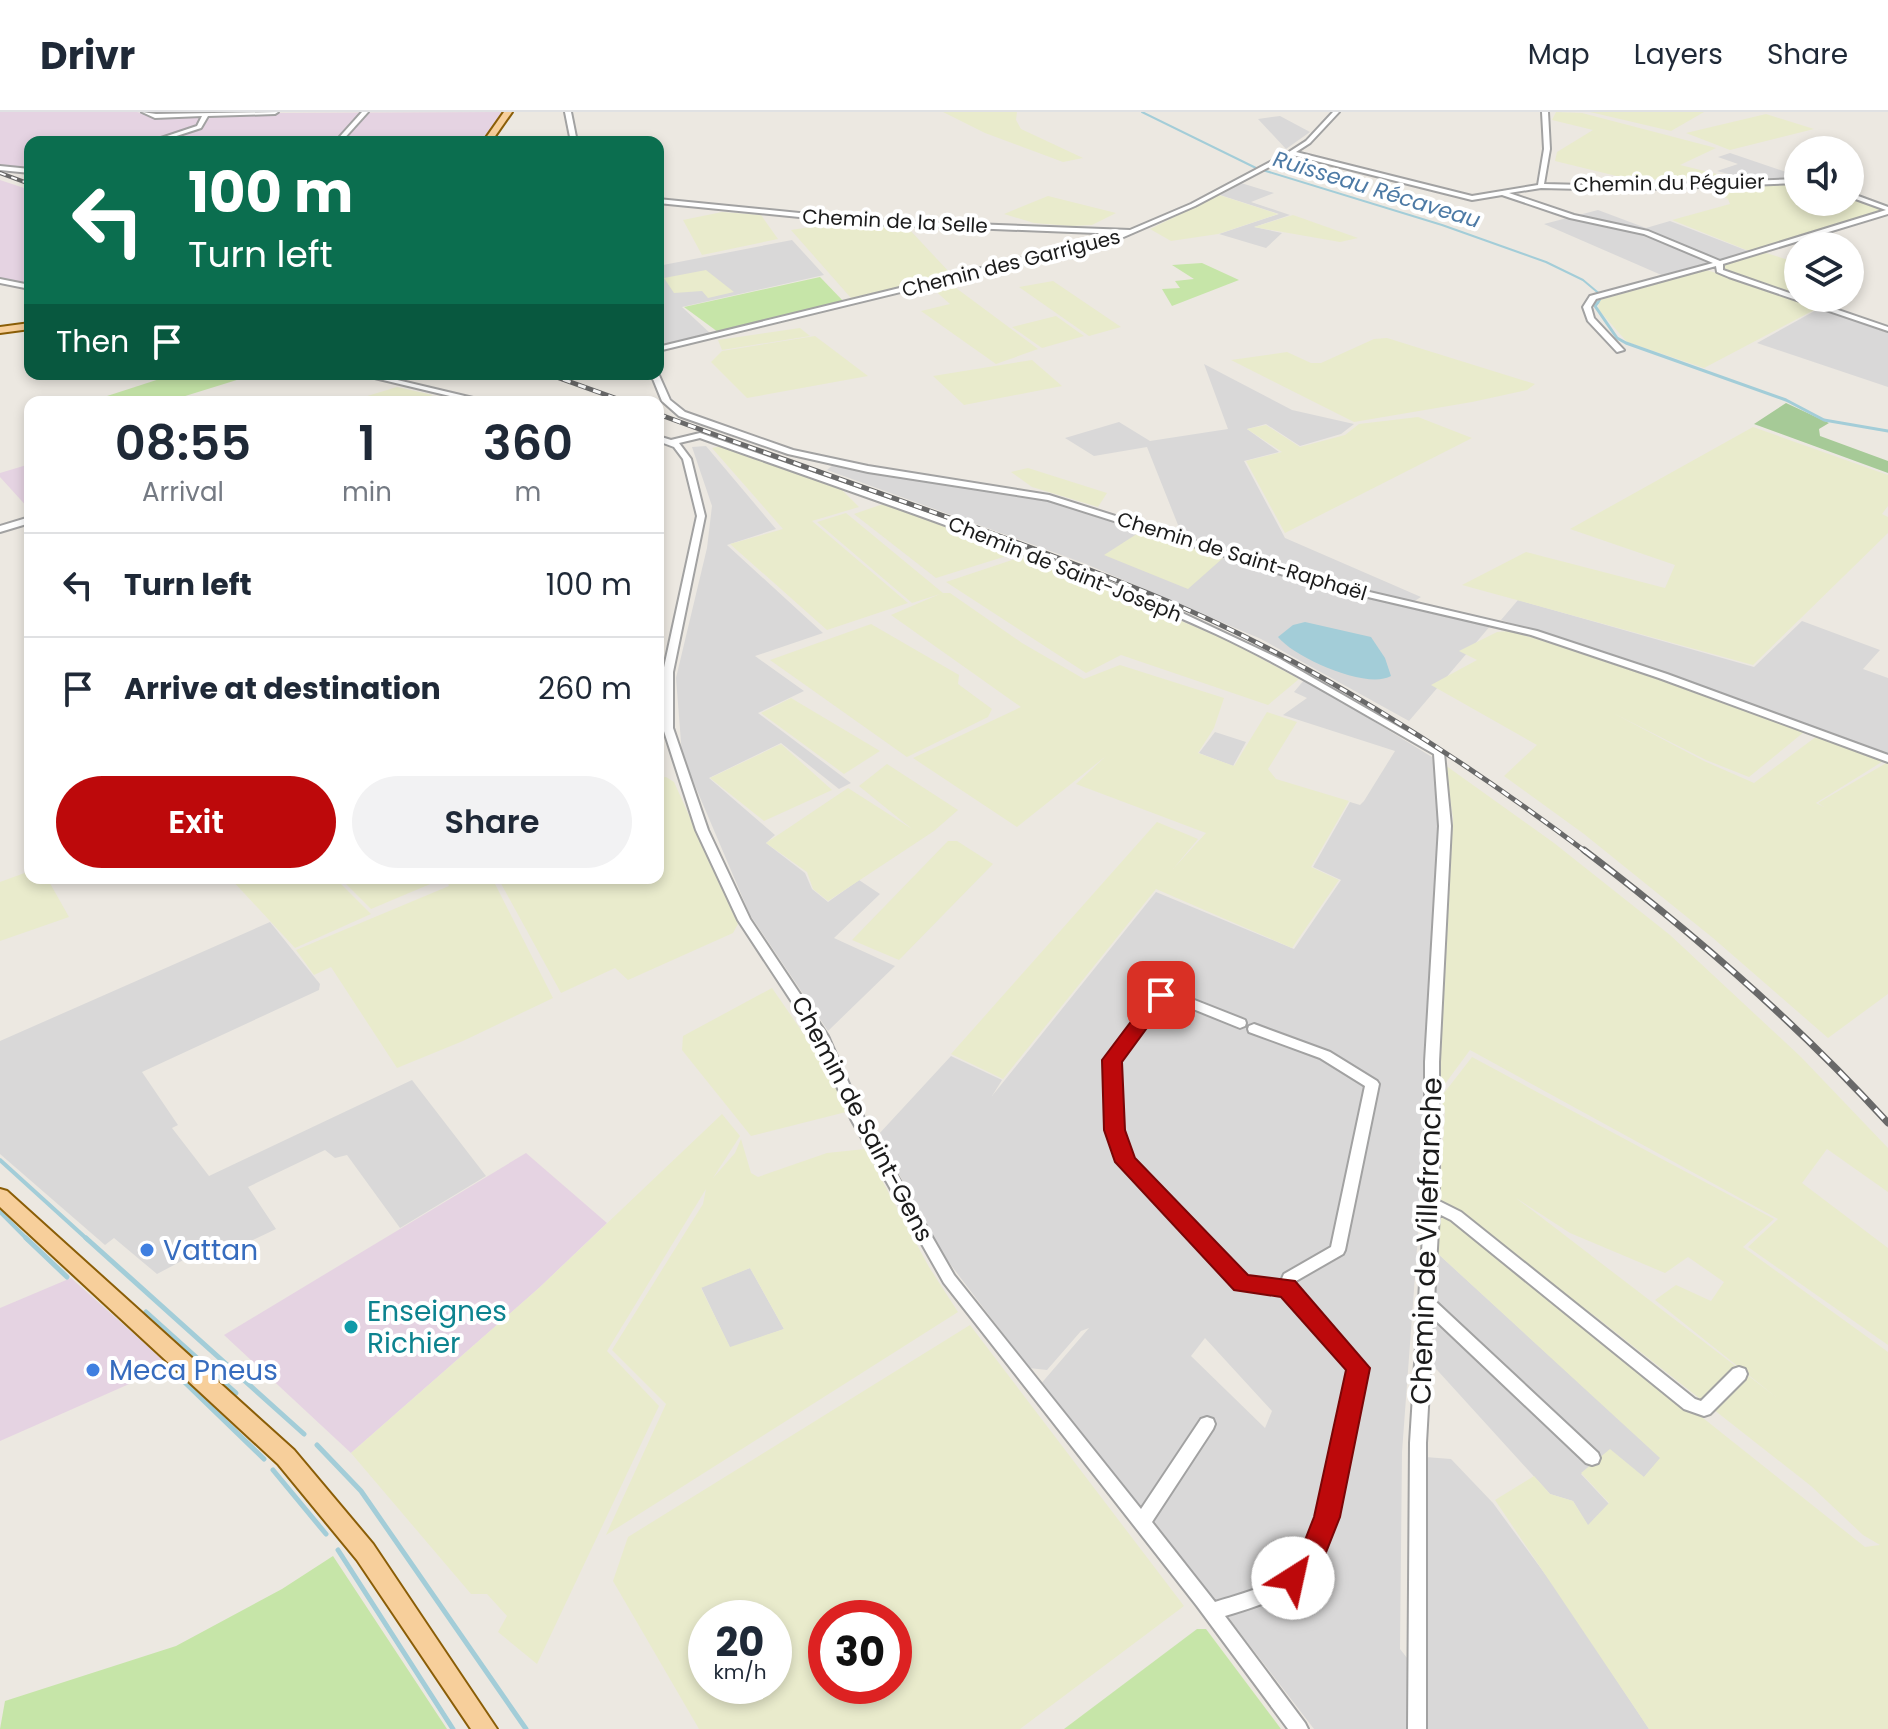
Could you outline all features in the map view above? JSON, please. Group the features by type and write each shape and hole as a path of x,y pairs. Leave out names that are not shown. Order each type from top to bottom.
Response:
{"main road":[{"path":"491,136 508,112"},
{"path":"0,330 24,327"},
{"path":"0,1196 286,1457 365,1552 485,1729"}],"street":[{"path":"145,112 155,116 275,112"},
{"path":"343,136 365,112"},
{"path":"568,112 573,136"},
{"name":"Chemin des Garrigues","path":"664,348 1132,232 1291,153 1308,142 1336,112"},
{"name":"Chemin du Péguier","path":"1541,186 1547,149 1545,112"},
{"path":"171,136 199,127 206,114"},
{"name":"Chemin du Péguier","path":"1291,153 1467,197 1541,186 1624,188 1784,182"},
{"path":"0,168 24,170"},
{"name":"Chemin du Péguier","path":"1499,193 1572,217 1646,232 1720,263 1719,271 1731,276 1888,329"},
{"path":"1864,201 1888,210"},
{"name":"Chemin de la Selle","path":"664,202 869,222 1132,232"},
{"path":"1620,350 1591,319 1587,307 1593,298 1720,263 1888,210"},
{"path":"3,283 24,286"},
{"path":"388,380 456,396"},
{"name":"Chemin de Saint-Raphaël","path":"664,396 682,414 791,452 884,472 1049,498 1315,582 1534,633 1663,676 1888,759"},
{"name":"Chemin de Saint-Joseph","path":"673,442 700,435 956,525 1115,587 1260,652 1439,753"},
{"path":"664,440 673,442"},
{"name":"Chemin de Saint-Gens","path":"673,442 687,459 701,516 668,672 668,728 702,830 750,933 823,1039 858,1119 949,1279 1142,1522 1299,1729"},
{"path":"0,529 24,522"},
{"name":"Chemin de Villefranche","path":"1417,1729 1418,1443 1432,1204 1432,1062 1445,826 1439,753"},
{"path":"1211,1612 1278,1589 1308,1566 1327,1517 1358,1368 1287,1288 1242,1283 1126,1162 1115,1130 1112,1060 1164,992 1325,1055 1372,1084 1338,1250 1289,1278 1287,1288"},
{"path":"1432,1204 1456,1216 1690,1404 1704,1409 1739,1374"},
{"path":"1427,1303 1592,1458"},
{"path":"1142,1522 1207,1424"}],"shaded area":[{"path":"0,112 137,112 161,118 201,116 198,125 162,136 24,136 24,168 15,171 0,165"},
{"path":"149,112 503,112 486,136 176,136 201,128 210,113 156,115"},
{"path":"1280,116 1310,132 1286,149 1258,119"},
{"path":"1730,153 1784,171 1784,179 1752,180 1717,171 1738,164 1718,157"},
{"path":"0,180 24,188 24,283 0,278"},
{"path":"1241,183 1274,193 1251,202 1290,215 1254,227 1282,233 1266,248 1219,234 1279,214 1220,195"},
{"path":"1598,210 1646,228 1670,221 1748,251 1666,277 1544,224"},
{"path":"792,240 824,275 682,307 711,334 664,344 664,265"},
{"path":"1813,312 1831,312 1888,333 1888,387 1757,343"},
{"path":"1204,364 1292,410 1354,424 1341,434 1300,446 1266,424 1247,429 1279,452 1244,461 1285,538 1421,597 1413,602 1350,587 1182,535 1147,447 1094,456 1065,438 1119,422 1150,441 1228,429"},
{"path":"706,446 776,529 727,545 823,633 755,656 804,691 758,713 851,783 839,789 781,743 709,778 775,835 766,843 805,873 812,889 828,902 859,880 880,894 834,938 895,966 828,1031 750,915 682,755 676,678 707,548 712,506 692,447"},
{"path":"834,464 1049,500 1325,586 1491,625 1409,721 1261,639 1086,564 827,470"},
{"path":"24,466 24,503 0,477 0,473"},
{"path":"1518,600 1754,667 1802,621 1880,650 1863,669 1888,678 1888,754 1620,658 1501,620"},
{"path":"1305,679 1432,757 1440,806 1437,911 1433,910 1429,996 1434,999 1432,1059 1425,1059 1421,1195 1402,1452 1400,1649 1411,1663 1411,1729 1314,1729 1234,1625 1039,1386 1089,1328 1081,1331 1047,1370 1029,1368 941,1252 878,1135 951,1056 1002,1080 992,1096 1156,892 1294,949 1341,880 1313,867 1350,802 1360,805 1364,801 1395,751 1283,715 1307,698 1294,692","holes":["1205,1338 1272,1411 1265,1428 1191,1356"]},
{"path":"1215,732 1246,742 1233,766 1199,753"},
{"path":"270,922 320,984 319,990 142,1072 178,1125 172,1128 209,1176 412,1080 486,1176 400,1228 347,1155 335,1158 325,1150 248,1187 276,1229 230,1251 208,1247 157,1274 114,1238 105,1245 0,1154 0,1041"},
{"path":"526,1153 607,1223 539,1288 351,1453 224,1335"},
{"path":"1435,1251 1661,1458 1644,1477 1581,1474 1609,1504 1588,1526 1573,1501 1550,1494 1428,1360"},
{"path":"750,1268 784,1329 730,1348 701,1287"},
{"path":"71,1278 170,1366 0,1441 0,1308"},
{"path":"1425,1457 1451,1459 1493,1503 1559,1593 1649,1729 1427,1729 1423,1634"}],"green space":[{"path":"943,112 1017,112 1016,120 1021,129 1083,158 1063,162 985,133"},
{"path":"1556,112 1582,113 1716,148 1680,165 1729,177 1633,180 1555,161 1557,152 1593,130 1552,120"},
{"path":"1590,112 1704,112 1671,131"},
{"path":"1766,114 1814,129 1730,150 1686,133"},
{"path":"1784,183 1784,216 1864,216 1864,202 1886,211 1814,232 1784,232 1784,241 1749,251 1672,220 1730,204 1728,199 1701,186"},
{"path":"1219,195 1278,214 1218,234 1171,241 1150,229"},
{"path":"1048,196 1116,213 1092,225 1071,226 1034,223 1004,214"},
{"path":"722,212 761,215 778,239 702,255 683,220"},
{"path":"1293,215 1358,238 1340,242 1254,227"},
{"path":"843,222 907,227 951,274 851,298 791,230"},
{"path":"1763,252 1784,259 1784,312 1810,312 1704,368 1627,342 1598,309 1600,300 1706,270 1720,274 1724,264"},
{"path":"1202,263 1239,280 1172,306 1162,289 1180,288 1175,281 1194,279 1172,265"},
{"path":"706,270 734,292 708,298 702,291 674,293 664,278"},
{"path":"820,277 845,303 718,332 684,307"},
{"path":"1053,281 1121,327 1089,336 1019,287"},
{"path":"948,282 1038,349 996,364 921,311 950,304 931,287"},
{"path":"1056,316 1084,336 1042,348 1012,327"},
{"path":"800,328 810,336 722,350 718,340"},
{"path":"815,336 868,376 747,398 711,362 722,351"},
{"path":"1387,338 1535,384 1527,390 1472,402 1354,422 1231,360 1287,352 1311,363 1321,363 1374,339"},
{"path":"1032,360 1062,386 964,405 933,376"},
{"path":"156,380 237,380 185,396 107,396"},
{"path":"397,387 433,395 430,396 367,396"},
{"path":"1786,403 1829,423 1819,429 1820,436 1888,461 1888,473 1754,424"},
{"path":"1418,417 1472,438 1285,533 1246,461 1282,452 1247,429 1266,425 1300,447 1345,435 1359,424"},
{"path":"1753,427 1888,475 1888,506 1882,514 1888,517 1888,533 1753,665 1462,585 1526,552 1665,588 1675,565 1570,529"},
{"path":"721,446 839,487 859,507 812,521 908,603 827,630 730,544 783,529 712,448"},
{"path":"1028,468 1107,493 1098,507 1032,487 1011,472"},
{"path":"883,504 1001,546 1013,554 936,578 854,514"},
{"path":"846,513 943,593 950,593 1022,643 1084,679 1120,665 1224,698 1214,728 1198,753 1234,766 1267,712 1297,722 1268,769 1276,779 1349,801 1311,867 1339,880 1292,948 1156,889 1003,1079 951,1054 1157,822 1198,839 1173,869 1206,833 1076,784 1106,756 1017,827 913,758 1021,707 891,615 940,594 912,603 817,522"},
{"path":"1143,530 1223,558 1188,589 1104,555"},
{"path":"1024,556 1227,640 1299,679 1268,705 1121,655 1086,673 946,582"},
{"path":"871,624 959,675 958,684 992,709 988,717 907,757 770,660"},
{"path":"1510,631 1638,670 1804,732 1749,777 1706,760 1613,713 1704,761 1754,783 1817,736 1885,760 1816,803 1824,807 1818,803 1888,762 1888,994 1828,1038 1713,938 1584,834 1504,776 1537,745 1431,685 1477,660 1459,651 1497,632"},
{"path":"791,698 880,751 844,774 761,713"},
{"path":"781,744 832,790 764,821 710,778"},
{"path":"887,764 958,810 934,831 828,901 813,889 807,872 766,843 848,788 912,829 859,786"},
{"path":"1445,765 1554,843 1670,935 1801,1057 1888,1148 1888,1192 1827,1149 1802,1183 1888,1248 1888,1345 1748,1247 1778,1219 1470,1050 1439,1092 1453,818"},
{"path":"664,777 674,782 738,924 733,933 628,980 615,968 561,993 501,884 664,884"},
{"path":"948,841 957,841 993,864 899,960 852,940"},
{"path":"24,873 24,884 50,884 69,917 0,941 0,882"},
{"path":"236,884 341,884 371,914 295,948"},
{"path":"346,884 430,884 371,909"},
{"path":"495,884 553,998 397,1068 331,967 314,975 296,950 449,886"},
{"path":"772,988 839,1085 846,1112 751,1136 682,1050 683,1036"},
{"path":"1472,1057 1774,1219 1743,1247 1888,1352 1888,1729 1649,1729 1495,1500 1534,1476 1550,1494 1573,1501 1588,1525 1609,1503 1581,1473 1610,1449 1644,1477 1660,1458 1435,1251 1441,1217 1458,1223 1865,1547 1880,1545 1863,1535 1811,1486 1596,1317 1439,1200 1445,1113 1441,1097","holes":["1516,1198 1570,1233 1665,1273 1688,1257 1724,1282 1711,1301 1676,1285 1655,1300 1776,1397"]},
{"path":"722,1114 740,1136 713,1178 735,1153 741,1139 751,1173 758,1177 827,1153 865,1149 929,1267 958,1312 606,1535 666,1404 612,1350 703,1204 706,1189 607,1351 659,1406 537,1664 498,1632 507,1616 487,1594 471,1594 351,1453 539,1288","holes":["750,1268 784,1329 730,1347 701,1288"]},
{"path":"970,1325 1184,1606 1020,1729 699,1729 613,1581 628,1537"},
{"path":"333,1556 447,1729 0,1729 5,1701 176,1646 282,1589"},
{"path":"1197,1629 1206,1629 1281,1729 1064,1729"}],"water":[{"path":"1305,622 1371,637 1385,658 1391,676 1366,679 1332,670 1299,654 1278,637 1293,625"}],"waterway":[{"name":"Ruisseau Récaveau","path":"1142,112 1256,168 1442,225 1546,262 1583,280 1602,296"},
{"name":"Ruisseau Récaveau","path":"1597,304 1600,300"},
{"name":"Ruisseau Récaveau","path":"1598,302 1595,306 1617,338 1626,343 1786,400 1824,420 1888,431"},
{"path":"0,1160 88,1240"},
{"path":"0,1212 26,1238"},
{"path":"26,1238 67,1277"},
{"path":"86,1238 304,1434"},
{"path":"146,1312 236,1393"},
{"path":"172,1370 264,1459"},
{"path":"317,1445 361,1491 526,1729"},
{"path":"273,1470 326,1534"},
{"path":"338,1550 453,1729"}],"railway":[{"path":"0,173 24,182"},
{"path":"565,380 609,396"},
{"path":"664,416 1026,546 1205,618 1262,645 1375,709 1484,779 1586,852"},
{"path":"1584,850 1664,913 1780,1014 1888,1123"}],"place":[{"name":"Vattan","path":"147,1250"},
{"name":"Enseignes Richier","path":"351,1327"},
{"name":"Meca Pneus","path":"93,1370"}],"route":[{"path":"1161,995 1112,1060 1115,1130 1126,1162 1242,1283 1287,1288 1358,1368 1327,1517 1308,1566 1293,1578"}]}
